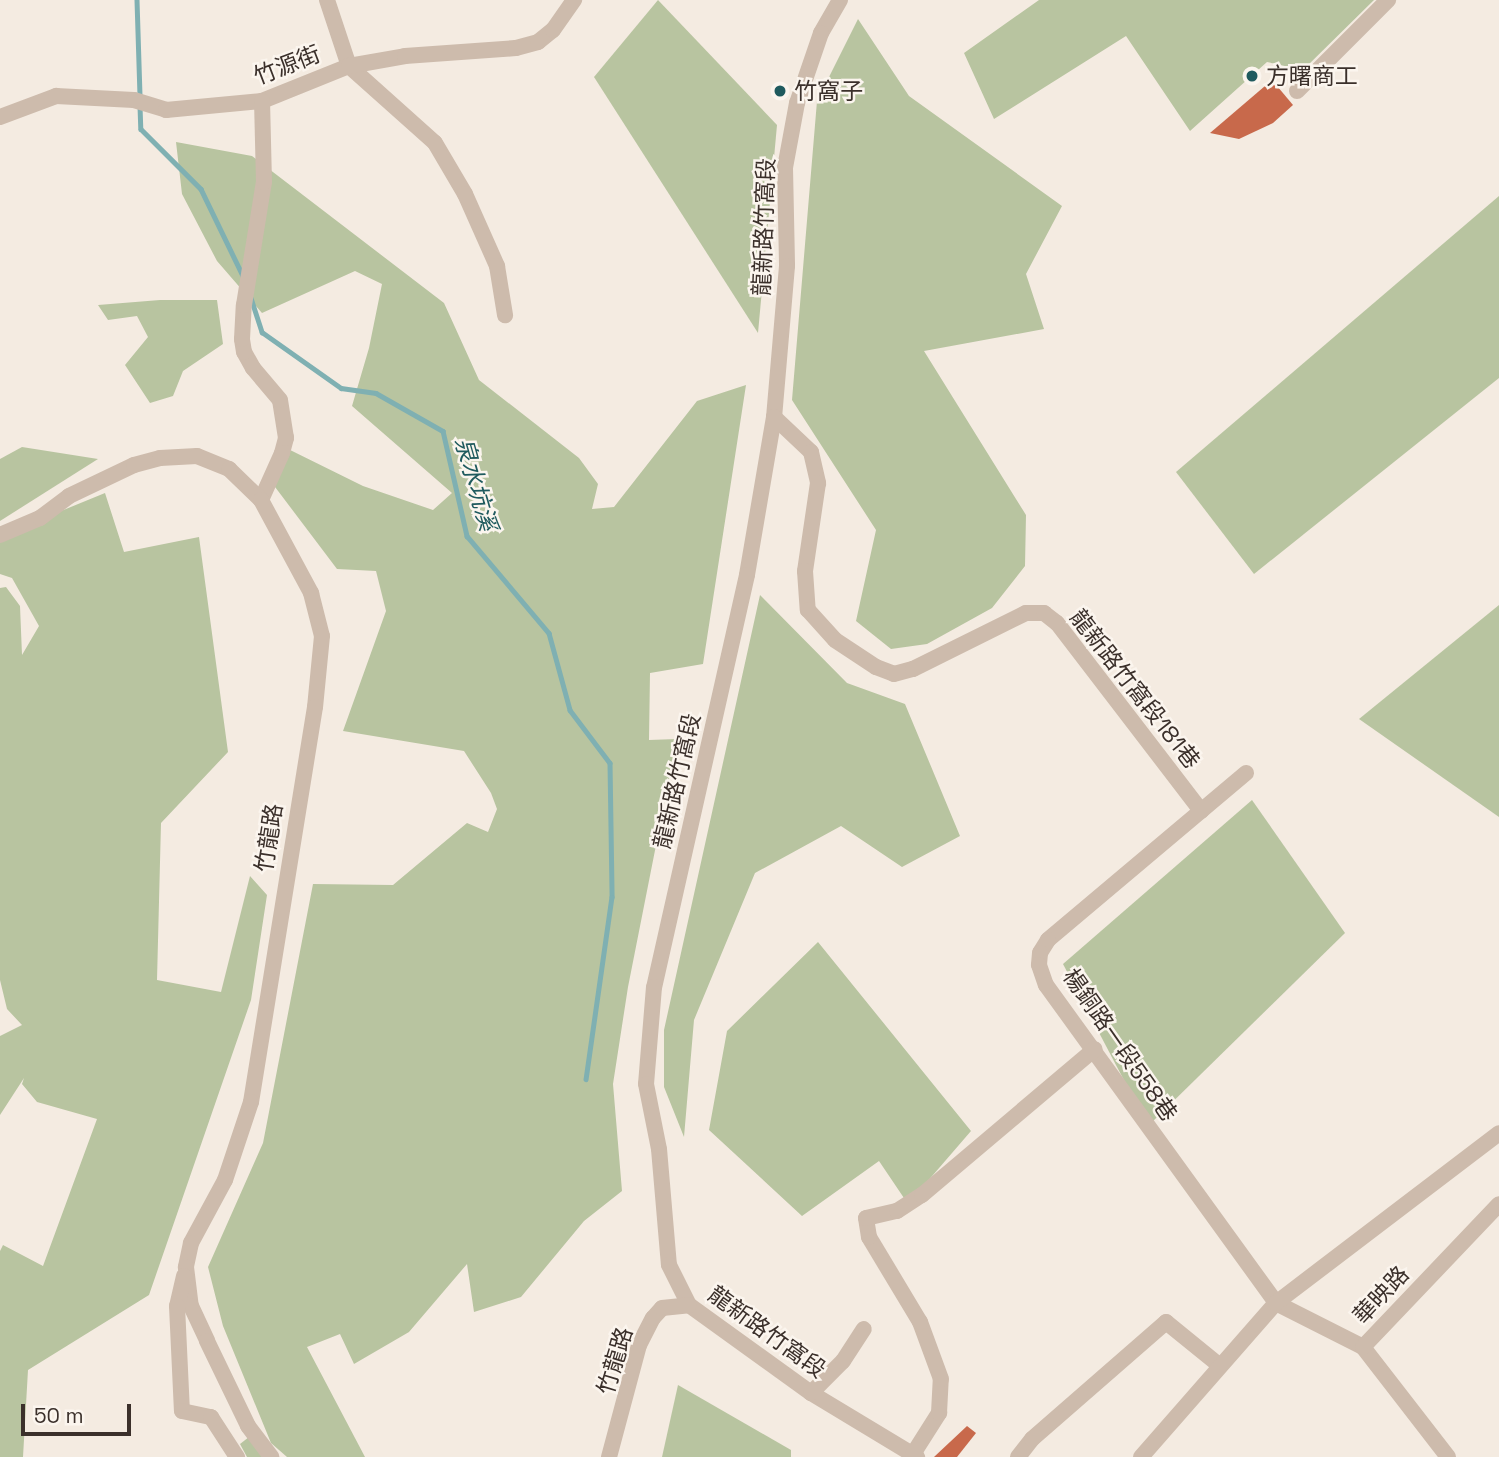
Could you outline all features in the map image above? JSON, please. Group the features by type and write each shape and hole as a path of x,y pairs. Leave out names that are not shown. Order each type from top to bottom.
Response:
{"street":[{"path":"327,0 349,66 435,143 465,194 497,265 505,315"},
{"name":"竹源街","path":"0,117 56,96 134,100 166,110 262,101 349,66 405,56 516,48 538,42 553,30 574,0"},
{"name":"龍新路竹窩段","path":"839,0 821,33 797,103 785,168 787,266 775,417 747,575 654,987 646,1084 659,1149 669,1265 689,1305 811,1393 915,1456"},
{"path":"1297,92 1388,0"},
{"path":"261,500 282,453 286,423 280,400 253,368 244,352 244,305 251,276 264,182 262,101"},
{"name":"龍新路竹窩段181巷","path":"775,417 811,452 818,483 805,571 808,610 835,640 876,667 894,674 913,669 1026,612 1044,613 1057,623 1201,811"},
{"name":"竹龍路","path":"0,535 40,518 69,496 103,479 160,458 197,456 229,469 261,500 311,593 322,636 315,707 251,1102 225,1180 191,1243 186,1266 191,1306 248,1426 271,1457"},
{"name":"楊銅路一段558巷","path":"1246,773 1048,940 1040,953 1039,965 1046,985 1095,1049 1276,1303 1363,1347"},
{"path":"915,1456 939,1413 941,1379 920,1322 869,1237 866,1218 897,1211 922,1195 1095,1049"},
{"path":"1141,1457 1276,1303 1499,1133"},
{"name":"華映路","path":"1448,1457 1363,1347 1499,1205"},
{"path":"186,1266 177,1306 182,1411 211,1417 237,1457"},
{"name":"竹龍路","path":"609,1457 639,1345 653,1318 662,1308 689,1305"},
{"path":"1018,1457 1032,1439 1166,1322 1219,1365"},
{"path":"811,1393 843,1361 864,1329"}],"green space":[{"path":"658,0 777,125 758,333 594,77"},
{"path":"1039,0 1374,0 1303,70 1267,62 1190,131 1126,36 994,119 964,53"},
{"path":"858,19 909,96 1062,206 1026,274 1044,329 924,351 1026,515 1025,566 992,608 927,644 891,649 856,621 876,530 792,400 817,101"},
{"path":"176,142 252,156 444,303 479,380 579,458 598,484 592,509 614,507 697,401 746,385 703,664 650,673 649,740 677,739 628,987 613,1084 622,1191 584,1221 521,1297 474,1312 467,1264 409,1332 354,1364 340,1334 307,1347 365,1457 287,1457 271,1443 223,1326 208,1267 263,1143 313,884 393,885 467,823 488,832 497,809 491,793 464,751 343,731 386,611 376,571 337,569 269,479 282,446 363,486 433,510 452,493 352,406 369,348 382,284 355,271 262,313 217,261 182,194"},
{"path":"1499,196 1499,378 1254,574 1176,472"},
{"path":"160,300 217,300 223,344 183,371 173,396 150,403 125,365 148,337 137,316 108,320 98,305"},
{"path":"22,447 98,459 0,521 0,459"},
{"path":"105,493 124,552 199,537 228,752 161,823 157,980 221,992 250,876 267,895 251,1000 149,1295 28,1370 23,1457 0,1457 0,1251 3,1245 43,1266 97,1119 37,1102 22,1084 24,1078 0,1115 0,1036 22,1025 7,1009 0,980 0,588 6,587 20,606 22,655 39,626 12,578 0,574 0,536"},
{"path":"760,595 847,683 905,704 960,836 902,867 841,826 755,873 694,1020 684,1137 664,1087 664,1030"},
{"path":"1499,605 1499,817 1359,719"},
{"path":"1252,800 1345,933 1148,1126 1063,964"},
{"path":"818,942 971,1131 908,1204 879,1161 802,1216 709,1130 727,1031"},
{"path":"678,1385 791,1450 791,1457 662,1457"},
{"path":"249,1437 267,1457 247,1457 240,1444"}],"building":[{"path":"1272,80 1293,105 1273,123 1239,139 1210,133"},
{"path":"967,1426 976,1433 957,1457 934,1457"}],"waterway":[{"name":"泉水坑溪","path":"137,0 140,97"},
{"name":"泉水坑溪","path":"140,106 141,129 201,189 243,276"},
{"name":"泉水坑溪","path":"251,298 262,332 341,388 376,393 443,431 467,536 549,633 570,710 610,763 612,897 586,1079"}],"place":[{"name":"方曙商工","path":"1252,76"},
{"name":"竹窩子","path":"780,91"}]}
